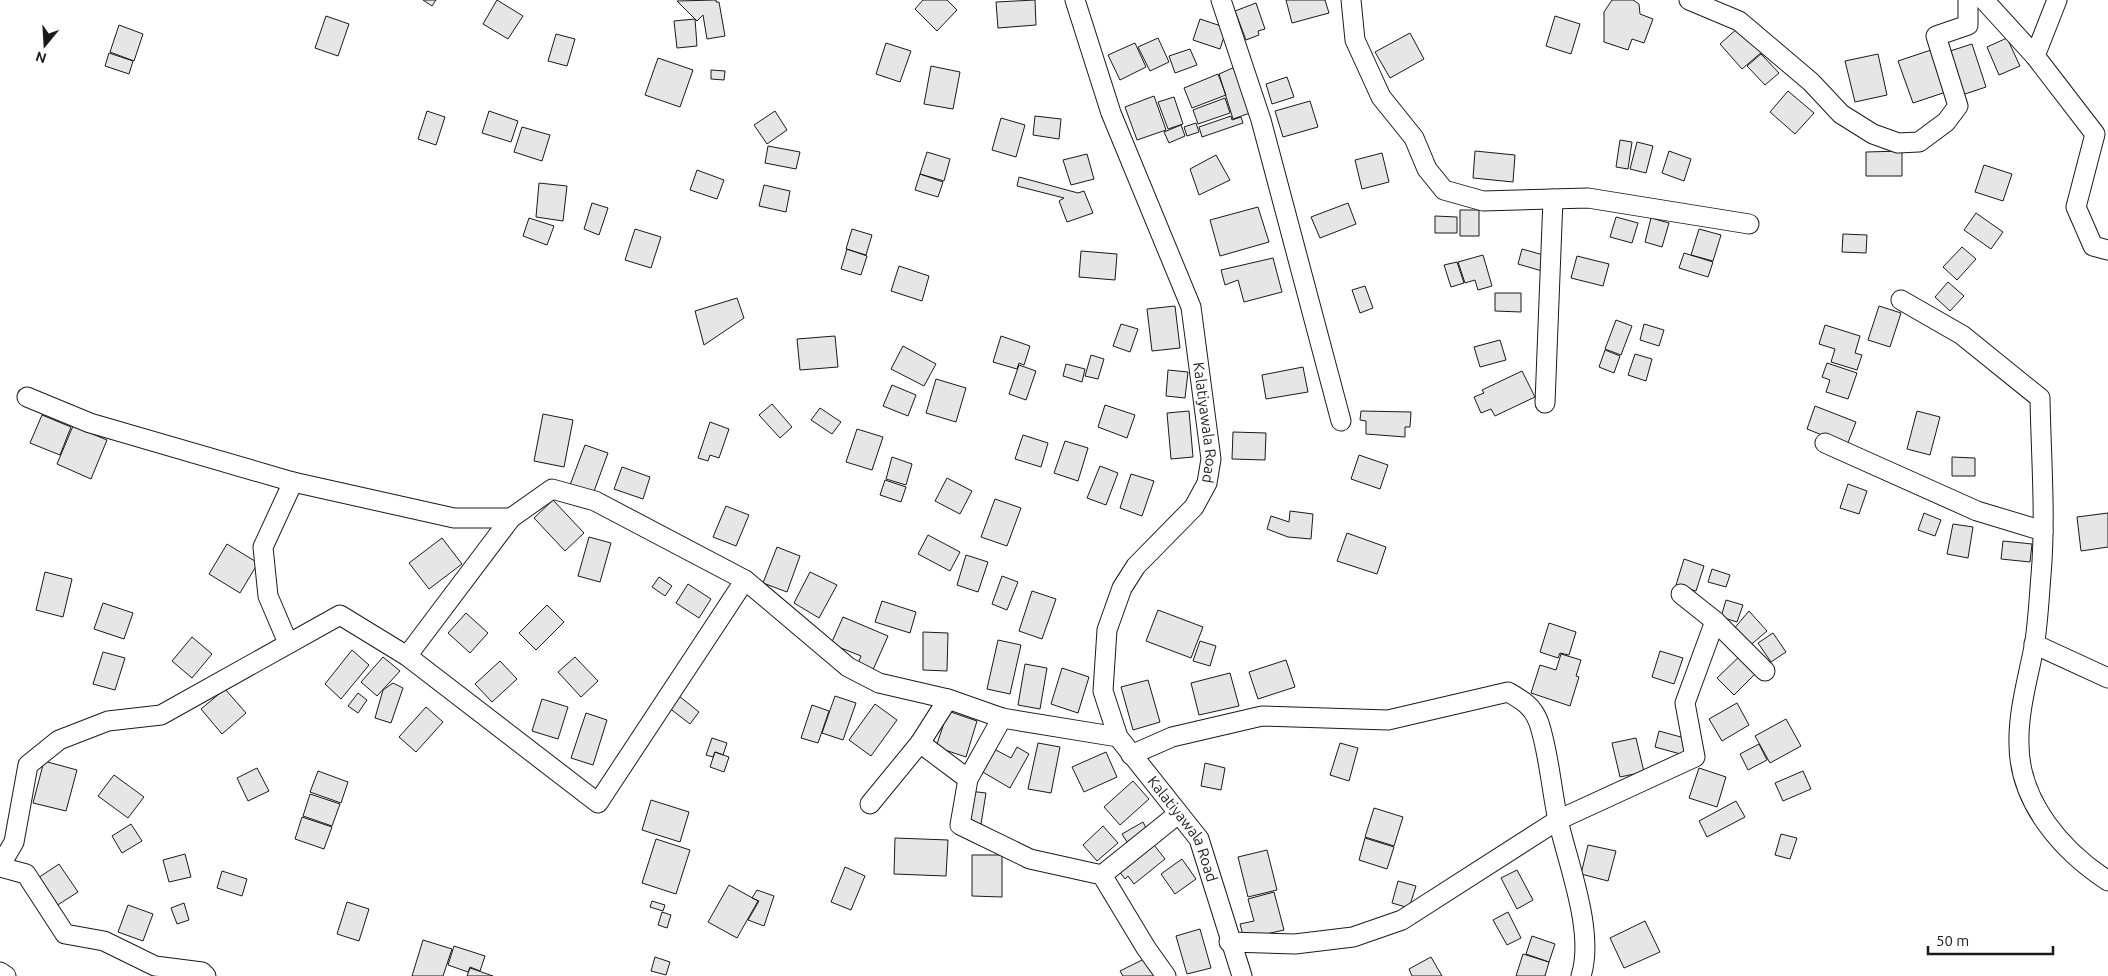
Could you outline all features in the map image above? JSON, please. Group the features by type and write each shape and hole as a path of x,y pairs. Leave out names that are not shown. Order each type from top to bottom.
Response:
{"street":[{"name":"Kalatiyawala Road","path":"1075,0 1111,113 1191,307 1210,459 1206,483 1194,507 1136,566 1122,588 1107,630 1103,691 1118,736 1131,755 1199,839 1229,942 1242,976"},
{"path":"1220,0 1261,120 1341,421"},
{"path":"1351,0 1355,40 1381,97 1414,138 1428,169 1444,190 1483,201 1588,198 1749,224"},
{"path":"1689,0 1739,21 1811,82 1841,114 1872,134 1898,142 1919,142 1946,122 1958,106 1936,36 1968,25 1968,0"},
{"path":"1984,0 2035,56 2095,134 2076,207 2093,246 2108,250"},
{"path":"2035,56 2057,0"},
{"path":"1545,403 1553,199"},
{"path":"1901,300 1962,335 2040,398 2043,531 2034,644 2025,690 2019,744 2025,778 2040,814 2061,843 2087,867 2108,881"},
{"path":"27,397 90,423 293,482 454,518 512,518"},
{"path":"1825,443 1976,511 2043,531"},
{"path":"288,643 268,596 263,548 293,482"},
{"path":"407,656 512,518 552,489 595,502 745,580 848,667 879,683 948,699 1002,718 1118,736"},
{"path":"206,976 202,972 155,966 104,941 65,934 26,874 0,866 14,842 28,765 60,740 108,721 161,715 340,615 407,656 598,803 745,580"},
{"path":"1681,594 1715,621 1765,671"},
{"path":"1229,942 1295,944 1353,937 1402,920 1558,820 1695,757 1685,703 1715,621"},
{"path":"2034,644 2108,678"},
{"path":"1131,755 1172,737 1262,716 1388,720 1508,692 1529,704 1539,722 1558,820 1580,904 1585,963 1581,976"},
{"path":"870,804 920,743 948,699"},
{"path":"1002,718 968,779 960,825 1030,859 1102,875 1146,948 1166,976"},
{"path":"920,743 968,779"},
{"path":"1102,875 1178,814"},
{"path":"0,972 6,976"}],"building":[{"path":"423,0 436,0 432,6"},
{"path":"497,0 523,16 508,39 483,24"},
{"path":"716,0 716,2 719,2 725,36 707,39 703,15 697,21 677,1"},
{"path":"923,0 947,0 957,10 937,31 915,9"},
{"path":"1035,0 1036,25 998,28 996,2"},
{"path":"1286,0 1325,0 1329,13 1292,23"},
{"path":"1612,0 1633,0 1639,4 1640,14 1653,19 1644,43 1632,39 1628,50 1604,42 1604,12"},
{"path":"1256,3 1265,29 1258,31 1259,35 1246,40 1235,11"},
{"path":"326,16 349,24 338,56 315,48"},
{"path":"1555,16 1580,24 1571,54 1546,46"},
{"path":"695,19 697,46 677,48 674,21"},
{"path":"1200,19 1227,28 1220,49 1193,40"},
{"path":"119,25 143,34 134,61 110,52"},
{"path":"1740,26 1763,51 1742,69 1720,44"},
{"path":"1410,33 1424,59 1390,78 1375,52"},
{"path":"556,34 575,39 567,66 548,61"},
{"path":"1158,38 1169,62 1150,71 1138,47"},
{"path":"2007,38 2020,66 1999,75 1987,47"},
{"path":"886,43 911,51 900,82 876,74"},
{"path":"1135,43 1146,67 1120,80 1108,55"},
{"path":"1972,44 1986,87 1962,95 1947,52"},
{"path":"1190,49 1197,65 1175,73 1169,56"},
{"path":"1931,50 1946,92 1913,103 1898,61"},
{"path":"109,53 133,61 129,74 105,66"},
{"path":"1761,54 1779,73 1765,85 1747,66"},
{"path":"1878,54 1887,95 1855,102 1845,61"},
{"path":"658,58 693,70 680,107 645,95"},
{"path":"931,66 960,72 953,109 924,104"},
{"path":"1235,67 1250,113 1233,119 1219,74"},
{"path":"711,70 725,71 724,80 711,79"},
{"path":"1218,74 1226,95 1192,108 1184,88"},
{"path":"1287,77 1294,97 1272,104 1266,84"},
{"path":"1788,91 1814,113 1795,134 1770,112"},
{"path":"1154,96 1166,130 1137,140 1125,107"},
{"path":"1174,97 1183,124 1168,129 1158,102"},
{"path":"1225,98 1230,113 1198,124 1193,110"},
{"path":"1310,101 1318,127 1283,137 1275,111"},
{"path":"427,111 445,117 436,145 418,139"},
{"path":"489,111 518,121 511,142 482,133"},
{"path":"775,111 787,130 767,144 754,125"},
{"path":"1035,116 1061,119 1059,139 1033,135"},
{"path":"1231,116 1232,120 1241,117 1243,123 1202,137 1199,127"},
{"path":"1001,118 1025,125 1016,157 992,150"},
{"path":"1196,123 1199,132 1187,136 1184,127"},
{"path":"1181,125 1185,136 1169,143 1164,132"},
{"path":"522,127 550,135 542,161 514,152"},
{"path":"1620,140 1632,142 1628,169 1616,167"},
{"path":"1637,142 1653,146 1646,173 1630,169"},
{"path":"768,146 800,152 796,169 765,163"},
{"path":"1475,151 1515,155 1513,182 1473,178"},
{"path":"1669,151 1691,159 1684,181 1662,173"},
{"path":"1902,151 1902,176 1866,176 1866,152"},
{"path":"927,152 950,159 944,181 920,174"},
{"path":"1382,153 1389,182 1362,189 1355,160"},
{"path":"1087,154 1094,179 1071,185 1063,160"},
{"path":"1216,155 1230,180 1199,195 1190,169"},
{"path":"1984,165 2012,174 2003,201 1975,192"},
{"path":"697,170 724,180 717,199 690,190"},
{"path":"920,174 943,182 938,197 915,190"},
{"path":"1019,177 1078,193 1084,191 1093,213 1067,222 1059,201 1064,198 1017,186"},
{"path":"539,183 567,186 563,221 536,217"},
{"path":"764,185 790,191 786,212 759,206"},
{"path":"592,203 608,208 599,235 584,229"},
{"path":"1348,203 1356,224 1320,238 1311,217"},
{"path":"1258,207 1269,242 1220,256 1210,220"},
{"path":"1460,210 1479,210 1479,236 1460,236"},
{"path":"1976,213 2003,232 1991,249 1964,230"},
{"path":"1435,216 1457,217 1457,233 1435,233"},
{"path":"1616,217 1638,223 1632,243 1610,237"},
{"path":"529,218 554,226 547,245 523,236"},
{"path":"1651,218 1669,223 1662,247 1645,242"},
{"path":"635,229 661,237 651,268 625,260"},
{"path":"852,229 872,235 866,255 846,249"},
{"path":"1699,229 1721,235 1713,261 1691,255"},
{"path":"1843,234 1867,235 1866,253 1842,252"},
{"path":"1962,247 1976,259 1957,280 1943,267"},
{"path":"847,249 867,256 861,275 841,269"},
{"path":"1522,249 1547,256 1542,271 1518,264"},
{"path":"1081,251 1117,254 1115,280 1079,277"},
{"path":"1684,253 1713,262 1708,277 1679,268"},
{"path":"1483,255 1492,286 1478,290 1475,280 1465,283 1458,262"},
{"path":"1577,256 1609,264 1603,286 1571,278"},
{"path":"1273,258 1282,292 1244,302 1238,280 1225,285 1221,270"},
{"path":"1457,262 1464,283 1451,287 1444,265"},
{"path":"899,266 929,276 922,301 891,291"},
{"path":"1948,282 1964,296 1950,311 1935,297"},
{"path":"1365,286 1373,308 1360,313 1352,290"},
{"path":"1495,293 1521,293 1521,312 1495,311"},
{"path":"737,298 744,318 704,345 695,311"},
{"path":"1175,306 1180,348 1152,351 1147,309"},
{"path":"1879,306 1901,313 1890,347 1868,340"},
{"path":"1616,320 1632,326 1621,355 1605,349"},
{"path":"1121,324 1138,329 1130,352 1113,346"},
{"path":"1644,324 1664,330 1659,346 1640,340"},
{"path":"1825,325 1860,336 1855,353 1862,355 1857,370 1831,362 1835,349 1819,344"},
{"path":"835,336 838,367 800,370 797,339"},
{"path":"1001,336 1030,346 1024,365 1019,363 1017,369 993,362"},
{"path":"1500,340 1506,360 1480,367 1474,347"},
{"path":"903,346 936,364 924,386 891,369"},
{"path":"1605,350 1620,356 1614,373 1599,367"},
{"path":"1635,354 1652,359 1646,381 1628,375"},
{"path":"1091,355 1104,359 1098,379 1085,376"},
{"path":"1827,363 1857,373 1848,399 1826,392 1830,380 1822,377"},
{"path":"1066,364 1085,369 1082,382 1063,376"},
{"path":"1019,365 1036,371 1026,400 1009,394"},
{"path":"1303,367 1308,392 1266,399 1262,375"},
{"path":"1168,370 1188,372 1185,398 1166,396"},
{"path":"1522,371 1535,397 1495,416 1491,409 1481,413 1474,397 1484,393 1482,390"},
{"path":"936,379 966,388 956,422 926,413"},
{"path":"892,385 916,395 908,416 883,406"},
{"path":"772,404 792,427 780,438 759,415"},
{"path":"1105,405 1135,415 1127,438 1098,427"},
{"path":"1815,406 1856,422 1847,445 1807,429"},
{"path":"820,408 841,422 832,434 811,420"},
{"path":"1189,411 1193,457 1171,459 1167,413"},
{"path":"1361,411 1411,412 1410,427 1405,427 1405,437 1366,434 1366,421 1360,420"},
{"path":"1917,411 1940,417 1930,455 1907,449"},
{"path":"543,414 573,420 564,467 534,461"},
{"path":"42,415 71,427 60,455 30,443"},
{"path":"710,422 729,429 719,458 710,455 708,461 698,458"},
{"path":"73,426 107,440 91,479 57,464"},
{"path":"857,429 883,437 872,470 846,462"},
{"path":"1233,432 1266,433 1265,460 1232,459"},
{"path":"1023,435 1048,443 1041,467 1015,459"},
{"path":"1065,441 1088,448 1078,481 1054,473"},
{"path":"585,445 608,453 593,494 570,485"},
{"path":"1359,455 1388,465 1380,489 1351,479"},
{"path":"892,457 912,464 906,485 886,479"},
{"path":"1952,457 1975,458 1975,476 1952,476"},
{"path":"1100,466 1118,473 1106,505 1087,498"},
{"path":"622,467 650,477 643,499 614,489"},
{"path":"1131,474 1154,481 1142,516 1120,508"},
{"path":"947,478 972,491 960,514 935,501"},
{"path":"885,480 906,487 901,502 880,495"},
{"path":"1848,484 1867,491 1859,514 1840,508"},
{"path":"995,499 1021,508 1007,546 981,537"},
{"path":"553,500 584,533 565,551 534,518"},
{"path":"726,506 749,515 736,546 713,537"},
{"path":"1290,511 1313,514 1311,539 1288,537 1267,529 1271,516 1289,522"},
{"path":"1924,513 1941,520 1935,536 1918,530"},
{"path":"2108,513 2108,547 2081,551 2077,517"},
{"path":"1953,524 1973,527 1968,558 1947,554"},
{"path":"1347,533 1386,547 1377,574 1337,561"},
{"path":"928,535 960,552 950,571 918,554"},
{"path":"589,537 611,543 600,582 578,576"},
{"path":"442,538 462,564 429,589 409,563"},
{"path":"2003,541 2032,544 2030,562 2001,559"},
{"path":"227,544 258,563 240,593 209,574"},
{"path":"777,547 800,556 787,592 763,583"},
{"path":"966,555 988,562 978,592 957,585"},
{"path":"1684,559 1704,566 1696,591 1676,585"},
{"path":"1712,569 1730,575 1726,587 1708,582"},
{"path":"45,572 72,579 63,617 36,610"},
{"path":"810,572 837,585 819,618 794,603"},
{"path":"1002,576 1018,582 1007,610 992,604"},
{"path":"659,577 672,586 665,596 652,587"},
{"path":"688,584 711,599 699,618 676,603"},
{"path":"1032,591 1056,599 1042,639 1019,631"},
{"path":"1726,600 1743,605 1737,622 1721,617"},
{"path":"882,601 916,612 910,633 875,622"},
{"path":"103,603 133,613 124,639 94,629"},
{"path":"547,605 564,622 536,650 519,633"},
{"path":"1158,610 1203,627 1191,658 1146,641"},
{"path":"1749,611 1767,631 1747,648 1732,631"},
{"path":"466,613 488,633 470,653 448,633"},
{"path":"843,617 888,636 872,672 857,666 861,656 831,644"},
{"path":"1549,623 1576,632 1569,655 1560,653 1558,658 1540,652"},
{"path":"923,632 948,633 947,671 923,670"},
{"path":"1773,633 1786,652 1771,662 1758,643"},
{"path":"192,637 212,654 192,678 172,661"},
{"path":"998,640 1021,645 1010,694 987,689"},
{"path":"1200,641 1216,646 1210,666 1193,661"},
{"path":"352,650 369,665 341,699 325,684"},
{"path":"1660,651 1683,658 1674,684 1652,677"},
{"path":"103,652 125,658 115,690 93,684"},
{"path":"1743,653 1760,669 1734,695 1717,678"},
{"path":"1561,654 1581,660 1576,676 1579,677 1570,706 1531,693 1540,665 1556,670"},
{"path":"383,657 400,671 377,696 361,682"},
{"path":"575,657 598,681 581,697 558,672"},
{"path":"1286,660 1295,687 1258,699 1249,672"},
{"path":"500,661 517,679 492,702 475,684"},
{"path":"1025,664 1047,668 1040,709 1018,705"},
{"path":"1062,668 1089,677 1078,713 1051,704"},
{"path":"1230,673 1239,706 1199,715 1191,683"},
{"path":"1148,680 1160,722 1133,730 1121,687"},
{"path":"393,683 403,688 391,723 375,718 383,690"},
{"path":"225,689 246,713 222,734 201,709"},
{"path":"674,692 699,712 690,724 664,704"},
{"path":"358,693 367,700 358,713 348,706"},
{"path":"835,696 856,703 843,740 822,733"},
{"path":"542,699 568,707 558,739 532,731"},
{"path":"1737,703 1749,725 1722,741 1709,719"},
{"path":"875,704 897,720 871,756 849,740"},
{"path":"812,705 829,711 818,743 801,738"},
{"path":"426,707 443,722 416,752 399,737"},
{"path":"948,711 977,721 966,757 936,747"},
{"path":"586,713 607,720 593,765 571,758"},
{"path":"1786,719 1801,746 1770,763 1755,736"},
{"path":"1659,731 1688,739 1684,755 1655,747"},
{"path":"712,738 727,743 723,755 715,752 713,757 706,755"},
{"path":"1636,738 1644,772 1620,777 1612,743"},
{"path":"1038,743 1060,747 1051,793 1028,789"},
{"path":"1340,743 1358,748 1349,781 1330,775"},
{"path":"1759,744 1767,760 1748,770 1740,754"},
{"path":"1017,747 1029,754 1010,788 981,771 994,749 1011,758"},
{"path":"715,752 729,757 724,772 710,767"},
{"path":"1106,752 1117,777 1084,792 1072,767"},
{"path":"44,761 77,770 66,811 33,803"},
{"path":"1205,763 1225,768 1221,790 1201,786"},
{"path":"257,768 269,791 248,801 237,778"},
{"path":"1699,768 1726,777 1717,807 1689,798"},
{"path":"318,771 348,782 341,803 310,792"},
{"path":"1803,771 1811,789 1783,801 1775,783"},
{"path":"114,775 144,797 128,818 98,796"},
{"path":"1133,781 1149,799 1120,825 1104,807"},
{"path":"969,791 986,793 981,824 964,821"},
{"path":"310,794 340,804 332,826 303,816"},
{"path":"651,800 689,812 680,842 642,830"},
{"path":"1736,801 1745,817 1707,837 1699,821"},
{"path":"1374,808 1403,817 1394,846 1365,837"},
{"path":"302,817 332,827 324,849 295,839"},
{"path":"1143,822 1147,830 1127,842 1122,834"},
{"path":"131,824 142,841 122,853 112,836"},
{"path":"1103,826 1118,843 1097,861 1083,845"},
{"path":"1781,834 1797,838 1790,859 1775,855"},
{"path":"895,838 948,840 946,876 894,874"},
{"path":"1365,838 1394,847 1387,869 1359,860"},
{"path":"656,839 690,850 676,894 642,883"},
{"path":"1151,841 1165,859 1134,884 1128,876 1125,879 1116,867"},
{"path":"1588,845 1616,851 1608,881 1581,874"},
{"path":"1267,850 1277,890 1248,897 1238,857"},
{"path":"185,854 191,877 169,882 163,860"},
{"path":"972,855 1002,855 1002,897 972,896"},
{"path":"1182,859 1196,879 1175,894 1161,874"},
{"path":"59,864 78,892 56,906 38,878"},
{"path":"845,867 865,876 851,910 831,902"},
{"path":"1517,870 1533,900 1517,909 1501,878"},
{"path":"222,871 247,879 242,896 217,888"},
{"path":"1398,881 1416,886 1409,908 1392,903"},
{"path":"729,885 758,901 737,938 708,922"},
{"path":"757,890 774,896 764,926 748,920 759,901 752,898"},
{"path":"1274,892 1284,930 1244,939 1240,924 1254,921 1248,899"},
{"path":"652,901 665,905 663,911 650,907"},
{"path":"347,902 369,909 359,941 337,934"},
{"path":"184,903 189,920 177,924 171,908"},
{"path":"128,905 153,914 143,941 118,932"},
{"path":"662,912 671,915 667,928 658,925"},
{"path":"1508,912 1521,938 1507,945 1493,920"},
{"path":"1645,921 1660,952 1624,968 1610,938"},
{"path":"1200,929 1211,968 1187,974 1176,936"},
{"path":"1532,936 1555,944 1549,962 1526,954"},
{"path":"423,940 452,949 443,976 412,976"},
{"path":"454,946 485,956 480,971 470,967 468,972 448,965"},
{"path":"1523,954 1549,962 1545,976 1516,976"},
{"path":"1150,956 1160,976 1123,976 1120,971"},
{"path":"655,957 670,962 666,975 651,971"},
{"path":"1431,957 1442,976 1412,976 1409,969"},
{"path":"470,968 493,976 467,976"}]}
